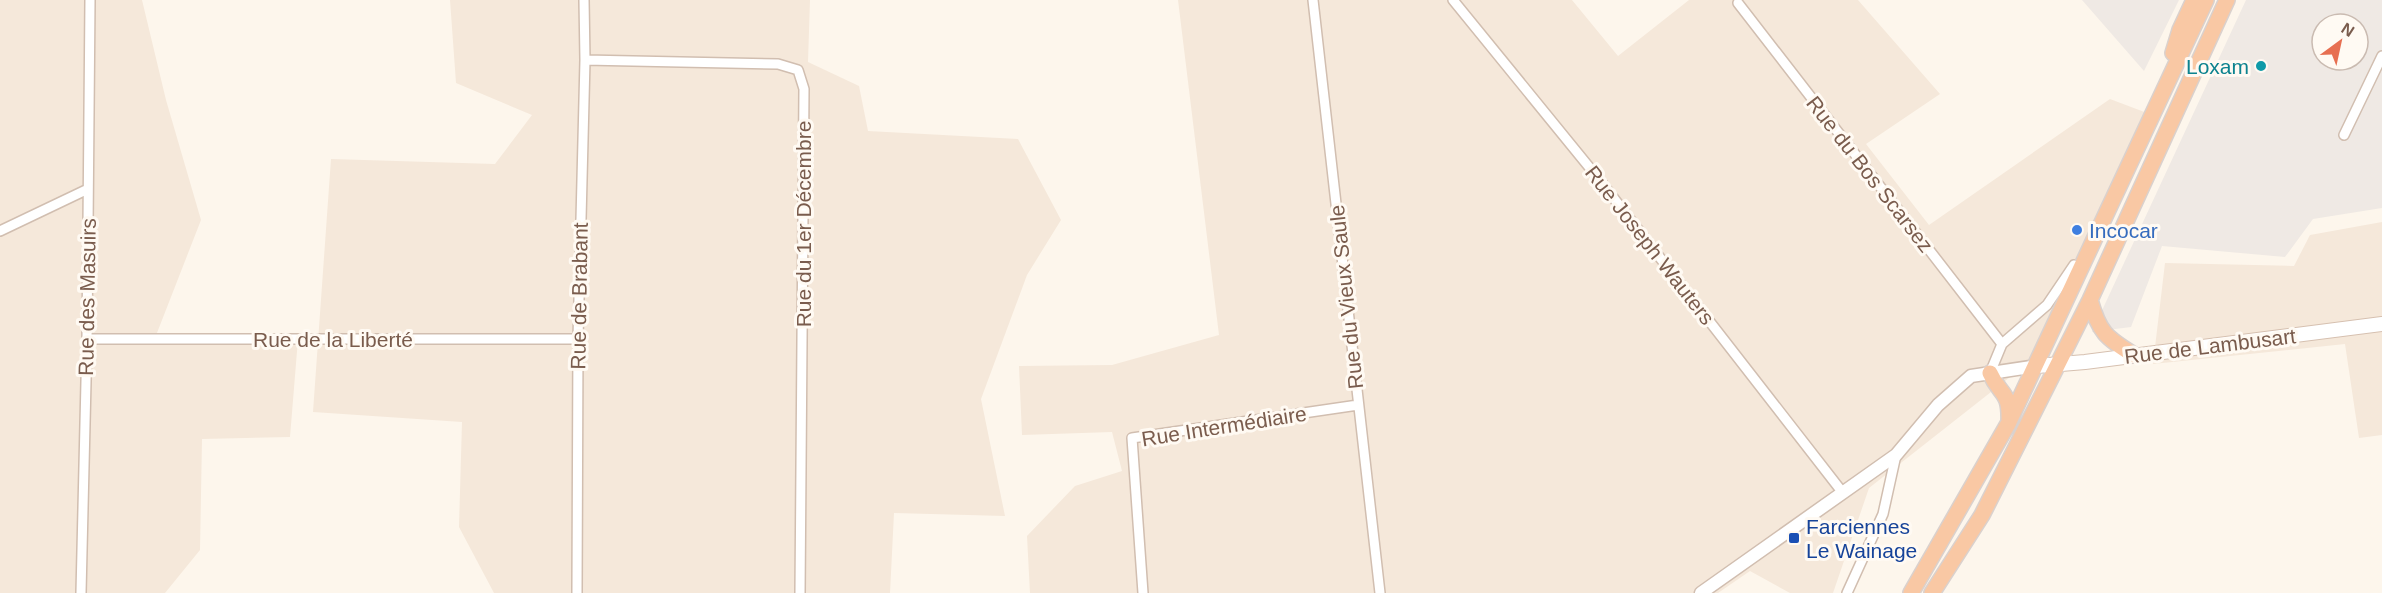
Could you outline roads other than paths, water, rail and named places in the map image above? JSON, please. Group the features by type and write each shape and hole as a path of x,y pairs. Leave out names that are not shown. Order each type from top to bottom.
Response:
{"highway":[{"path":"2174,72 2173,56 2180,30 2194,0"},
{"path":"1911,593 2008,424 2037,366 2206,0"},
{"path":"1932,593 1982,515 2090,300 2226,0"},
{"path":"2090,300 2097,323 2112,342 2134,355"},
{"path":"1990,373 1994,382 2006,395 2008,424"}],"main road":[{"name":"Rue de Lambusart","path":"2037,366 2382,324"}],"street":[{"name":"Rue des Masuirs","path":"81,593 87,339 90,0"},
{"name":"Rue de Brabant","path":"577,593 578,339 585,60 584,0"},
{"name":"Rue du Vieux Saule","path":"1313,0 1380,593"},
{"name":"Rue Joseph Wauters","path":"1453,0 1598,178 1843,493"},
{"name":"Rue du Bos Scarsez","path":"1738,3 2002,344"},
{"path":"2344,135 2382,56"},
{"name":"Rue du 1er Décembre","path":"585,60 778,64 798,70 804,89 800,593"},
{"path":"0,231 88,189"},
{"path":"1990,373 2002,344 2047,306 2074,265"},
{"name":"Rue de la Liberté","path":"87,339 578,339"},
{"path":"1701,593 1896,455 1938,405 1971,376 2037,366"},
{"name":"Rue Intermédiaire","path":"1143,593 1132,438 1358,405"},
{"path":"1847,593 1883,514 1896,455"}],"place":[{"name":"Loxam","path":"2261,66"},
{"name":"Incocar","path":"2077,230"},
{"name":"Farciennes Le Wainage","path":"1794,538"}]}
